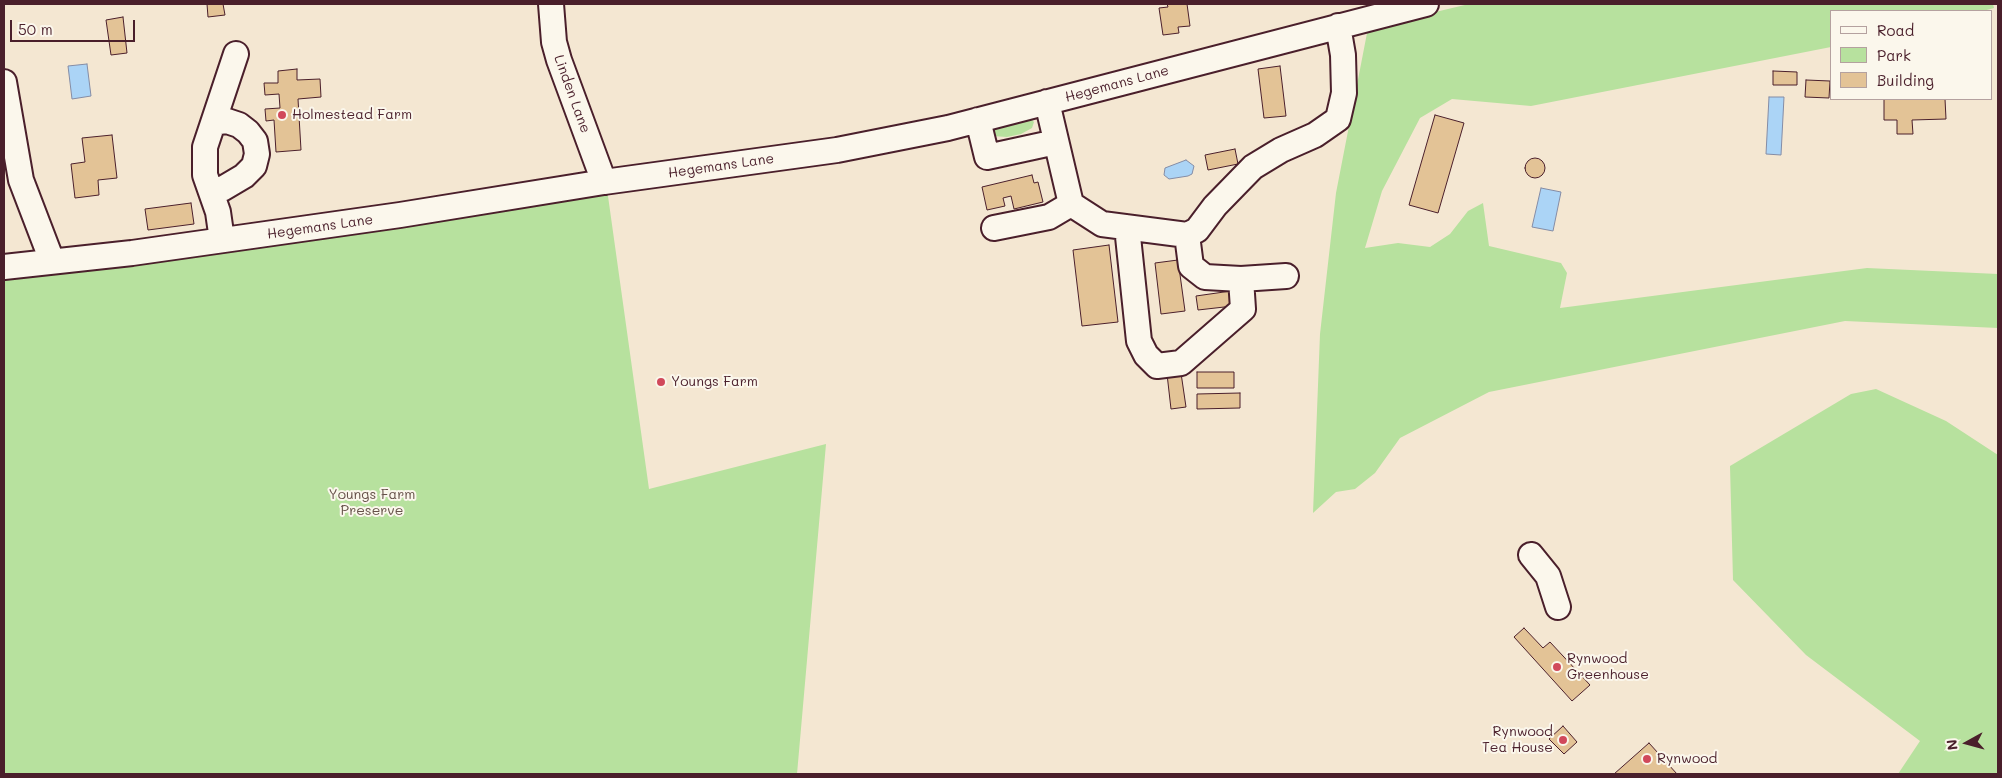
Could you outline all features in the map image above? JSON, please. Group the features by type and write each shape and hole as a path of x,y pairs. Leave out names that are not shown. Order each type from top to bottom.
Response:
{"street":[{"name":"Linden Lane","path":"551,4 554,42 559,60 604,182"},
{"name":"Hegemans Lane","path":"4,266 222,240 400,216 604,182 837,150 978,120 1426,4"},
{"path":"1047,102 1071,204 1102,224 1187,235 1197,230 1221,199 1253,167 1281,150 1315,135 1338,119 1344,93 1343,55 1338,26"},
{"path":"222,240 218,212 204,163 205,147 236,54"},
{"path":"4,82 21,180 52,261"},
{"path":"978,120 987,157 1056,142"},
{"path":"211,189 227,187 244,176 254,166 257,154 255,141 240,126 227,122 214,123"},
{"path":"994,228 1050,217 1071,204"},
{"path":"1127,227 1139,341 1146,355 1157,366 1182,363 1244,309 1241,279"},
{"path":"1187,235 1191,266 1205,277 1241,279 1286,276"},
{"path":"1531,555 1548,576 1558,607"}],"green space":[{"path":"1469,4 1993,4 1994,8 1987,10 1830,10 1830,47 1531,106 1452,99 1420,118 1382,191 1365,248 1398,243 1430,247 1450,234 1468,211 1483,203 1489,246 1561,263 1567,273 1560,308 1867,268 1998,274 1998,328 1845,321 1489,392 1400,438 1375,473 1355,489 1336,492 1313,513 1320,334 1336,193 1368,28"},
{"path":"1030,118 1034,122 1032,128 1021,134 1007,137 992,136 990,126"},
{"name":"Youngs Farm Preserve","path":"607,189 649,489 826,444 797,774 4,774 4,272"},
{"path":"1876,389 1946,421 1998,455 1998,774 1898,774 1920,741 1806,655 1733,580 1730,466 1851,394"}],"water":[{"path":"87,64 91,96 72,99 68,66"},
{"path":"1769,97 1784,97 1781,155 1766,154"},
{"path":"1186,160 1194,166 1192,174 1169,179 1164,175 1165,168"},
{"path":"1541,188 1561,192 1553,231 1532,227"}],"building":[{"path":"207,4 223,4 225,15 208,17"},
{"path":"1167,4 1187,4 1190,26 1178,27 1179,33 1163,35 1159,8 1168,7"},
{"path":"123,17 127,53 111,55 106,20"},
{"path":"1280,66 1286,116 1264,118 1258,69"},
{"name":"Holmestead Farm","path":"297,69 297,80 320,79 321,97 298,99 301,150 276,152 274,120 266,121 265,109 280,108 279,94 265,95 264,83 278,83 278,71"},
{"path":"1773,71 1797,72 1797,85 1773,85"},
{"path":"1806,80 1830,81 1829,98 1805,97"},
{"path":"1884,100 1945,100 1946,119 1912,120 1913,134 1897,134 1897,120 1884,120"},
{"path":"1435,115 1464,123 1438,213 1409,205"},
{"path":"112,135 117,178 98,180 99,195 75,198 71,164 85,162 82,138"},
{"path":"1235,149 1238,164 1208,170 1205,155"},
{"path":"1531,158 1539,158 1545,164 1545,172 1539,178 1531,178 1525,172 1525,164"},
{"path":"1032,175 1034,183 1038,182 1043,202 1014,209 1011,196 1003,198 1005,206 987,210 982,187"},
{"path":"191,203 194,224 148,230 145,209"},
{"path":"1109,245 1118,322 1082,326 1073,250"},
{"path":"1178,260 1185,311 1161,314 1155,263"},
{"path":"1231,291 1233,306 1198,310 1196,296"},
{"path":"1197,372 1234,372 1234,388 1197,388"},
{"path":"1181,373 1186,407 1171,409 1167,374"},
{"path":"1240,393 1240,408 1197,409 1197,394"},
{"name":"Rynwood Greenhouse","path":"1524,628 1543,648 1550,642 1590,685 1572,701 1514,637"},
{"name":"Rynwood Tea House","path":"1563,726 1577,742 1564,754 1549,739"},
{"name":"Rynwood","path":"1649,743 1677,774 1614,774"}],"place":[{"name":"Holmestead Farm","path":"282,115"},
{"name":"Youngs Farm","path":"661,382"},
{"name":"Rynwood Greenhouse","path":"1557,667"},
{"name":"Rynwood Tea House","path":"1563,740"},
{"name":"Rynwood","path":"1647,759"}]}
